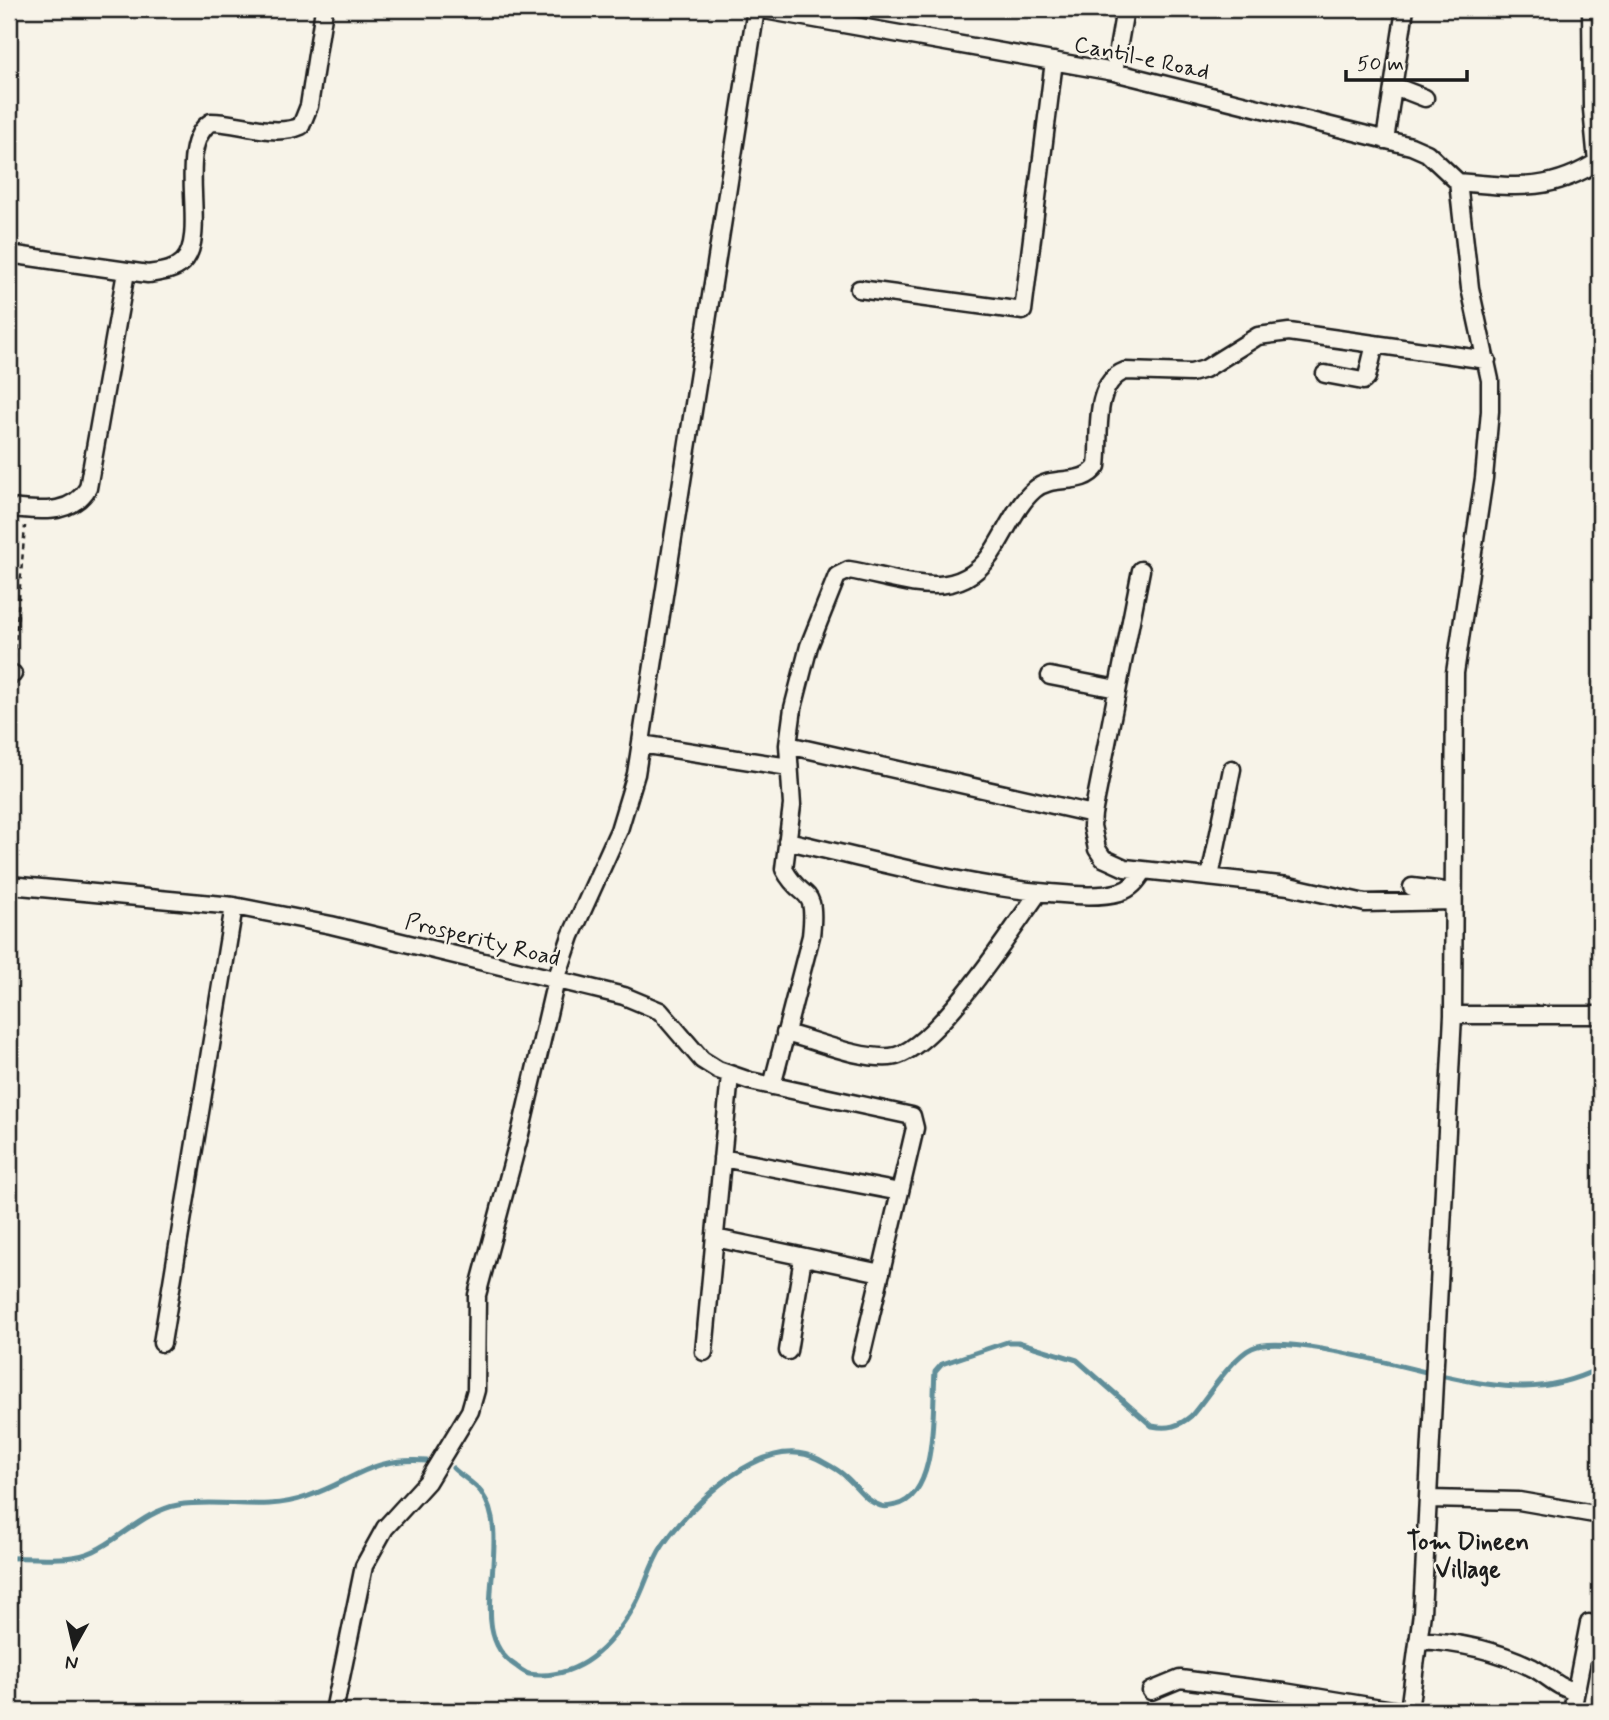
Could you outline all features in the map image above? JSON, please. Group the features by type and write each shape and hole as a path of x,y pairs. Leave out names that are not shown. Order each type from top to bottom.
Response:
{"street":[{"path":"9,254 126,272 167,271 183,262 191,249 196,146 204,126 211,121 276,130 292,130 302,126 309,106 324,9"},
{"path":"334,1711 364,1566 372,1547 385,1528 427,1482 458,1436 473,1400 476,1390 477,1295 556,980 571,936 619,830 636,774 698,362 757,9"},
{"name":"Cantil-e Road","path":"757,9 1114,72 1427,153 1458,183"},
{"path":"1114,72 1125,9"},
{"path":"1385,140 1405,9"},
{"path":"1409,1711 1418,1640 1427,1499 1453,1015 1455,673 1485,478 1490,411 1487,360 1470,288 1458,183 1537,187 1555,183 1599,161 1592,109 1591,9"},
{"path":"859,289 1023,311 1054,61"},
{"path":"1394,86 1425,98"},
{"path":"9,508 64,509 80,501 88,488 126,272"},
{"path":"772,1086 811,936 814,911 809,896 784,869 792,805 788,745 800,676 825,600 837,576 849,570 942,586 956,584 976,573 991,555 1023,502 1035,489 1045,482 1076,479 1092,473 1097,466 1104,388 1115,375 1139,370 1198,371 1239,345 1270,334 1314,333 1487,360"},
{"path":"1325,374 1363,381 1367,377 1375,344"},
{"path":"1141,569 1093,814 1093,838 1103,858 1115,865 1143,872 1289,886 1365,904 1453,897"},
{"path":"1049,676 1117,689"},
{"path":"641,744 789,767"},
{"path":"788,745 1093,814"},
{"path":"1210,877 1232,769"},
{"path":"787,841 968,881 1039,892 1078,895 1122,892 1135,884 1143,872"},
{"name":"Prosperity Road","path":"9,885 234,905 331,925 624,996 660,1011 702,1060 730,1075 914,1118 900,1192"},
{"path":"1412,887 1453,897"},
{"path":"785,1033 870,1055 890,1057 906,1054 920,1045 951,1011 1039,892"},
{"path":"162,1343 234,905"},
{"path":"1453,1015 1600,1015"},
{"path":"704,1352 730,1075"},
{"path":"722,1158 900,1192 861,1357"},
{"path":"715,1238 881,1273"},
{"path":"788,1351 803,1257"},
{"path":"1427,1499 1519,1501 1600,1515"},
{"path":"1572,1711 1590,1623"},
{"path":"1418,1640 1460,1642 1534,1668 1564,1689 1575,1691"},
{"path":"1151,1691 1180,1679 1399,1711"}],"path":[{"path":"11,674 26,509"}],"waterway":[{"path":"453,1468 481,1492 491,1512 494,1535 490,1609 492,1631 500,1651 526,1673 547,1675 578,1666 604,1647 634,1607 658,1552 675,1529 710,1493 753,1463 775,1455 797,1453 818,1459 836,1469 875,1504 887,1507 910,1498 920,1485 931,1448 935,1372 942,1364 1007,1342 1018,1342 1077,1360 1152,1426 1163,1427 1177,1425 1191,1416 1236,1360 1252,1348 1267,1345 1311,1347 1426,1372"},
{"path":"1445,1376 1487,1384 1524,1387 1561,1382 1600,1368"},
{"path":"9,1558 63,1558 84,1555 104,1546 144,1519 166,1508 194,1503 274,1504 306,1497 376,1466 427,1461"}],"district":[{"name":"Tom Dineen Village","path":"1468,1555"}]}
